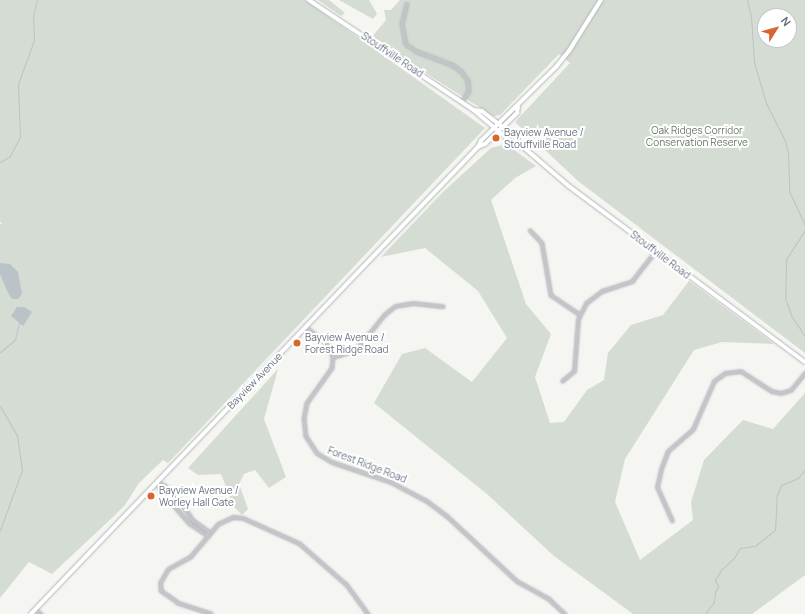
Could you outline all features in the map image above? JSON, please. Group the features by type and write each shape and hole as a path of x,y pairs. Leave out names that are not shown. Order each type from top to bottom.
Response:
{"main road":[{"name":"Stouffville Road","path":"309,0 474,110 513,143 519,143"},
{"name":"Bayview Avenue","path":"31,614 158,483 478,147 494,128 518,107 569,52 601,0"},
{"name":"Bayview Avenue","path":"478,147 485,144 517,113 518,107"},
{"name":"Stouffville Road","path":"474,110 482,111 517,138 519,143 569,186 655,252 805,362"}],"street":[{"path":"407,4 402,24 406,44 416,51 453,65 462,72 468,81 469,90 462,102"},
{"path":"530,230 540,238 544,251 546,278 551,295 579,314"},
{"path":"562,381 574,371 579,314 589,300 602,291 632,281 655,252"},
{"path":"306,327 328,345 333,357 356,350 384,315 395,306 413,303 443,306"},
{"name":"Forest Ridge Road","path":"333,357 332,368 307,404 304,418 306,436 317,453 332,462 391,482 427,501 517,581 549,599 565,614"},
{"path":"672,521 657,487 661,469 668,451 693,429 714,381 724,373 741,371 772,391 781,393 791,390 805,373"},
{"path":"158,483 164,485 180,501 193,520 208,531 208,536"},
{"path":"158,483 160,489 189,523 208,536"},
{"path":"211,614 183,606 159,588 168,569 190,557 218,524 233,517 243,518 299,543 347,585 368,614"},
{"path":"35,609 41,614"}],"green space":[{"path":"0,0 305,0 485,128 168,463 163,460 139,483 125,505 113,517 52,574 29,562 0,598 0,225 2,223 0,222"},
{"path":"318,0 329,0 345,13 341,16"},
{"path":"339,0 369,0 377,14 373,19"},
{"name":"Oak Ridges Corridor Conservation Reserve","path":"400,0 805,0 805,353 578,181 515,122 570,63 559,54 500,115 493,116 371,38 386,20 384,10 391,10"},
{"path":"506,144 536,166 515,178 491,200 526,304 551,334 535,377 550,423 564,422 587,390 604,380 608,353 631,325 663,315 689,281 774,344 722,342 694,350 625,459 615,502 640,560 693,520 691,502 704,460 743,420 773,429 805,393 805,575 752,614 633,614 554,556 487,494 374,403 402,354 425,348 472,382 507,338 478,291 425,248 381,257 443,192 491,148"},
{"path":"278,369 264,419 286,477 269,488 255,470 244,474 239,484 248,509 242,515 234,507 221,474 198,475 188,468"}],"shaded area":[{"path":"0,263 10,264 18,272 22,294 18,299 12,299 8,293 0,274"},
{"path":"17,307 24,307 32,312 23,326 11,316"}],"waterway":[{"path":"0,162 9,157 20,137 18,84 34,40 33,16 37,0"},
{"path":"747,0 751,16 754,62 766,103 785,141 788,153 789,191 805,226"},
{"path":"805,230 786,259 785,298 792,317 805,336"},
{"path":"0,352 15,340 19,323"},
{"path":"0,406 17,435 22,470 0,530"},
{"path":"705,614 714,602 715,592 718,586 715,580 721,570 734,558 740,548 755,546 775,530 777,495 781,485 798,478 805,470"}],"place":[{"name":"Bayview Avenue / Stouffville Road","path":"496,138"},
{"name":"Bayview Avenue / Forest Ridge Road","path":"297,343"},
{"name":"Bayview Avenue / Worley Hall Gate","path":"151,496"}]}
